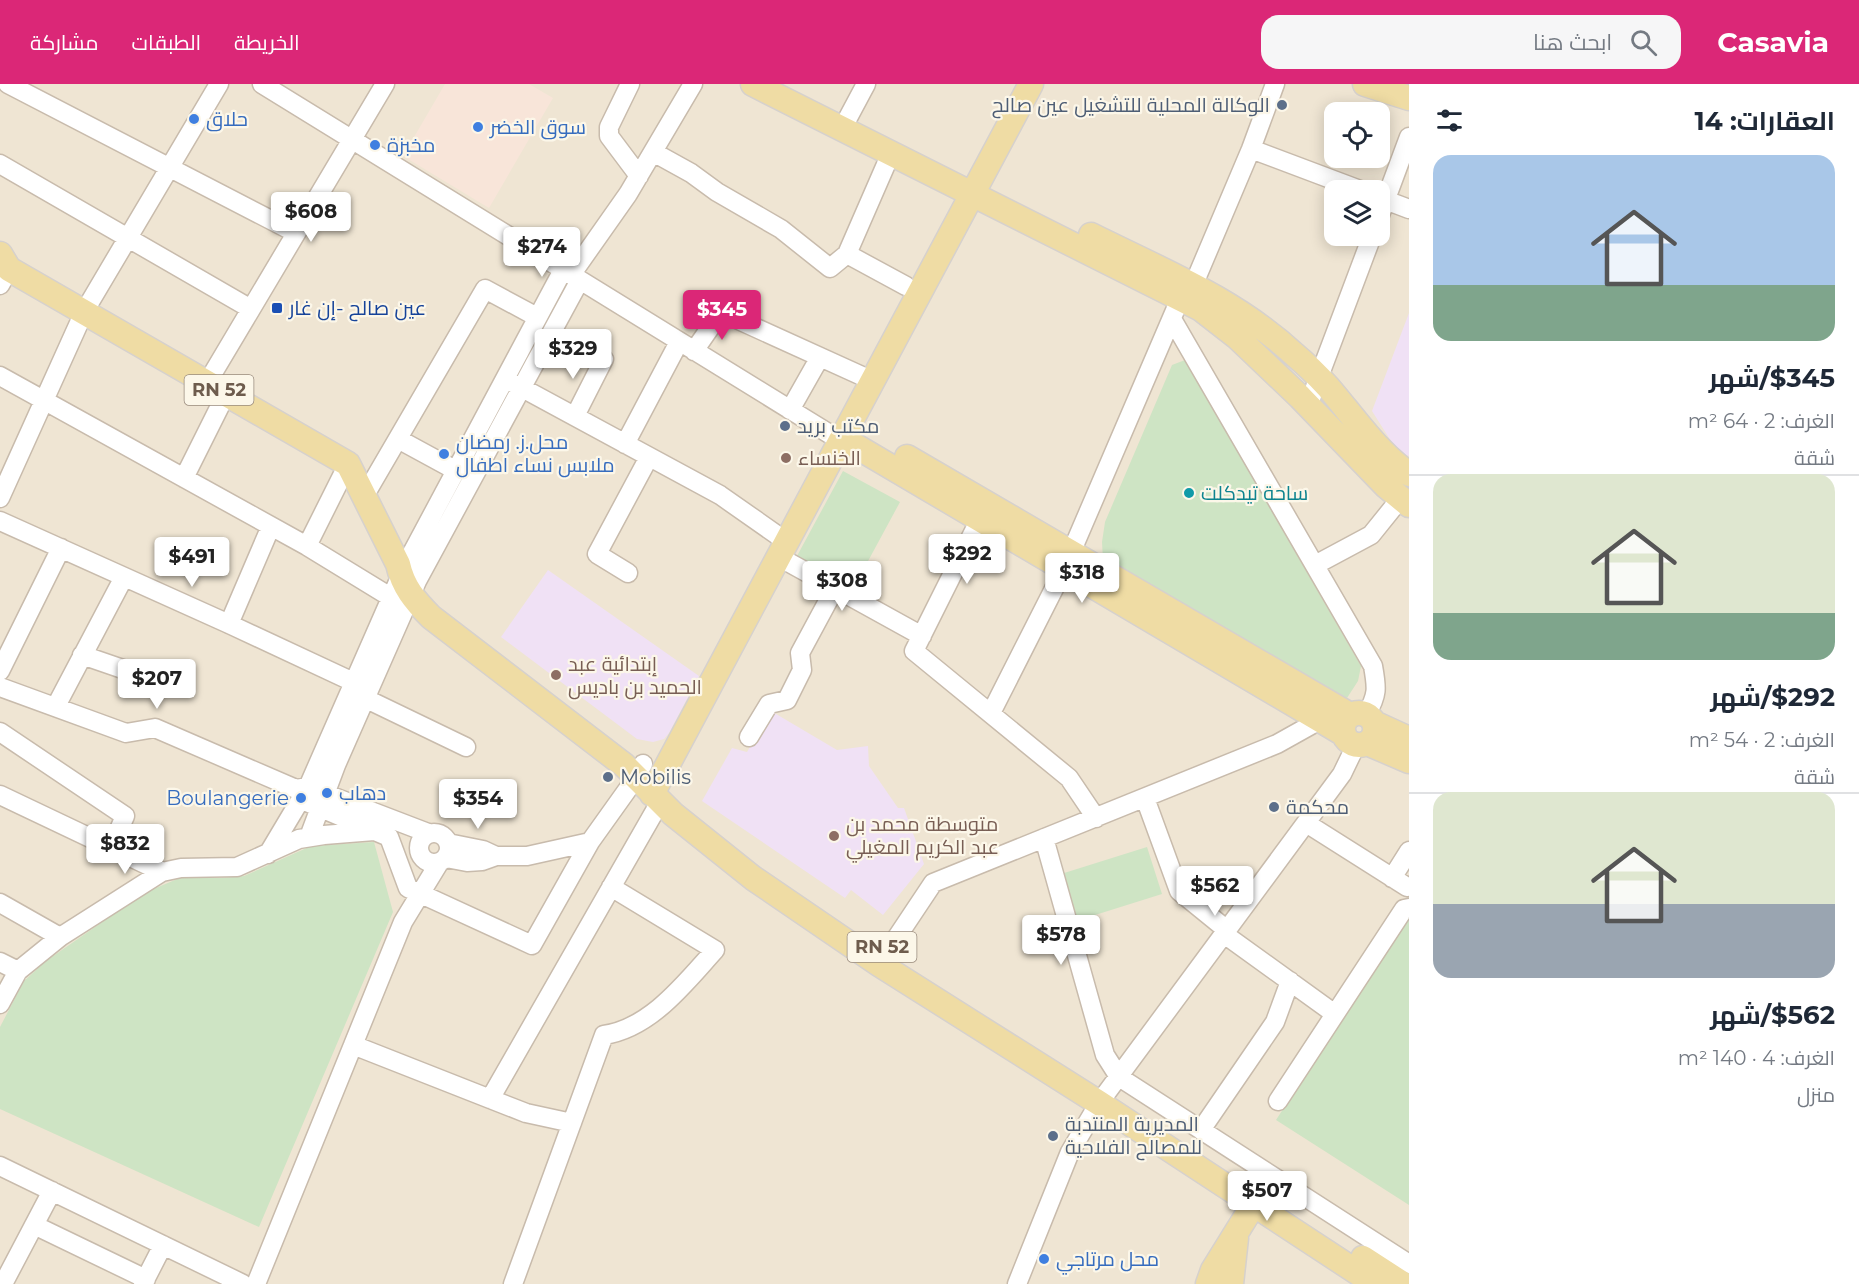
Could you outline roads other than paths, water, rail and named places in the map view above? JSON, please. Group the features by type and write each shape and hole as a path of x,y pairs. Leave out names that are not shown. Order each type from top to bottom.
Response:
{"main road":[{"path":"753,84 846,122 976,187 1182,301 1244,327 1295,354 1319,378 1378,447 1401,486"},
{"path":"785,84 891,153 976,187"},
{"path":"650,783 783,550 1031,84"},
{"path":"1365,84 1409,98"},
{"name":"RN 52","path":"2,274 84,312 348,464 365,495 404,580 631,752 650,783 883,958 1109,1090 1403,1284"},
{"path":"1244,327 1308,406 1401,486"},
{"path":"844,434 983,511 1360,729 1409,761"},
{"path":"1068,561 1320,720 1409,739"},
{"path":"1208,1284 1213,1270 1262,1190"},
{"name":"RN 52","path":"1262,1190 1375,1284"},
{"path":"1230,1284 1237,1230"}],"street":[{"path":"8,84 296,233"},
{"path":"0,498 84,312 219,84"},
{"path":"262,84 790,410 844,434"},
{"path":"184,478 217,388 251,309 385,84"},
{"path":"630,84 609,127 609,136 639,176"},
{"path":"268,854 310,795 359,690 404,580 455,471 537,317 571,275 639,176 693,84"},
{"path":"846,122 866,84"},
{"path":"991,713 1068,561 1251,149 1275,84"},
{"path":"1390,184 1409,137"},
{"path":"1251,149 1333,180"},
{"path":"653,152 781,229 830,268 847,254 891,153"},
{"path":"0,164 251,309"},
{"path":"1390,205 1409,209"},
{"path":"1308,406 1368,246"},
{"path":"847,254 906,286"},
{"path":"404,580 521,387 571,275"},
{"path":"365,495 485,289 537,317"},
{"path":"1017,1284 1070,1152 1109,1090 1342,774 1360,729 1376,699 1377,687 1373,666 1315,565 1182,301"},
{"path":"625,444 686,346 721,312 873,381"},
{"path":"790,410 820,357"},
{"path":"575,416 604,359"},
{"path":"0,376 307,546 404,580"},
{"path":"504,378 720,495 783,550 835,588 922,636"},
{"path":"398,439 455,471"},
{"path":"628,573 597,554 649,457"},
{"path":"307,546 348,464"},
{"path":"1315,565 1371,536 1401,486"},
{"path":"983,511 915,651 1069,778 1095,818"},
{"path":"0,521 228,624 466,747"},
{"path":"228,624 271,526"},
{"path":"0,671 61,549"},
{"path":"56,706 124,577"},
{"path":"749,737 769,704 787,700 802,670 800,652 835,588"},
{"path":"82,656 175,687"},
{"path":"0,687 126,733 155,728 422,844"},
{"path":"883,958 933,883 1277,744 1320,720"},
{"path":"0,732 125,816 111,848"},
{"path":"382,834 415,891 532,945 590,842 650,783"},
{"path":"490,1099 611,887 650,783"},
{"path":"0,795 162,872"},
{"path":"310,795 382,834 422,844"},
{"path":"309,837 310,795"},
{"path":"1145,798 1179,891 1226,932 1328,1009"},
{"path":"1306,823 1400,882 1409,851"},
{"path":"256,1284 415,891 422,844 436,833 444,836 444,855 415,891"},
{"path":"0,1004 18,971 60,937 162,872 181,868 237,867 299,839 309,837 382,834"},
{"path":"1044,838 1105,1055 1109,1090"},
{"path":"422,844 422,859 430,863 444,855 467,862 482,861 496,856 526,856 590,842"},
{"path":"513,1284 604,1035 619,1033 644,1020 676,992 715,950 611,887"},
{"path":"0,903 60,937"},
{"path":"1278,1101 1404,909 1409,908"},
{"path":"0,962 18,971"},
{"path":"1201,1130 1275,1022 1290,981"},
{"path":"353,1045 526,1113 572,1123"},
{"path":"1109,1090 1201,1130 1262,1190 1409,1264"},
{"path":"0,1166 243,1284"},
{"path":"3,1284 52,1191"},
{"path":"34,1225 144,1281 163,1245"}],"place":[{"name":"الوكالة المحلية للتشغيل عين صالح","path":"1282,105"},
{"name":"حلاق","path":"194,119"},
{"name":"سوق الخضر","path":"478,127"},
{"name":"مخبزة","path":"375,145"},
{"name":"عين صالح -إن غار","path":"277,308"},
{"name":"مكتب بريد","path":"785,426"},
{"name":"محل.ز. رمضان ملابس نساء اطفال","path":"444,454"},
{"name":"الخنساء","path":"786,458"},
{"name":"ساحة تيدكلت","path":"1189,493"},
{"name":"إبتدائية عبد الحميد بن باديس","path":"556,675"},
{"name":"Mobilis","path":"608,777"},
{"name":"دهاب","path":"327,793"},
{"name":"Boulangerie","path":"301,798"},
{"name":"محكمة","path":"1274,807"},
{"name":"متوسطة محمد بن عبد الكريم المغيلي","path":"834,836"},
{"name":"المديرية المنتدبة للمصالح الفلاحية","path":"1053,1136"},
{"name":"محل مرتاجي","path":"1044,1259"}]}
